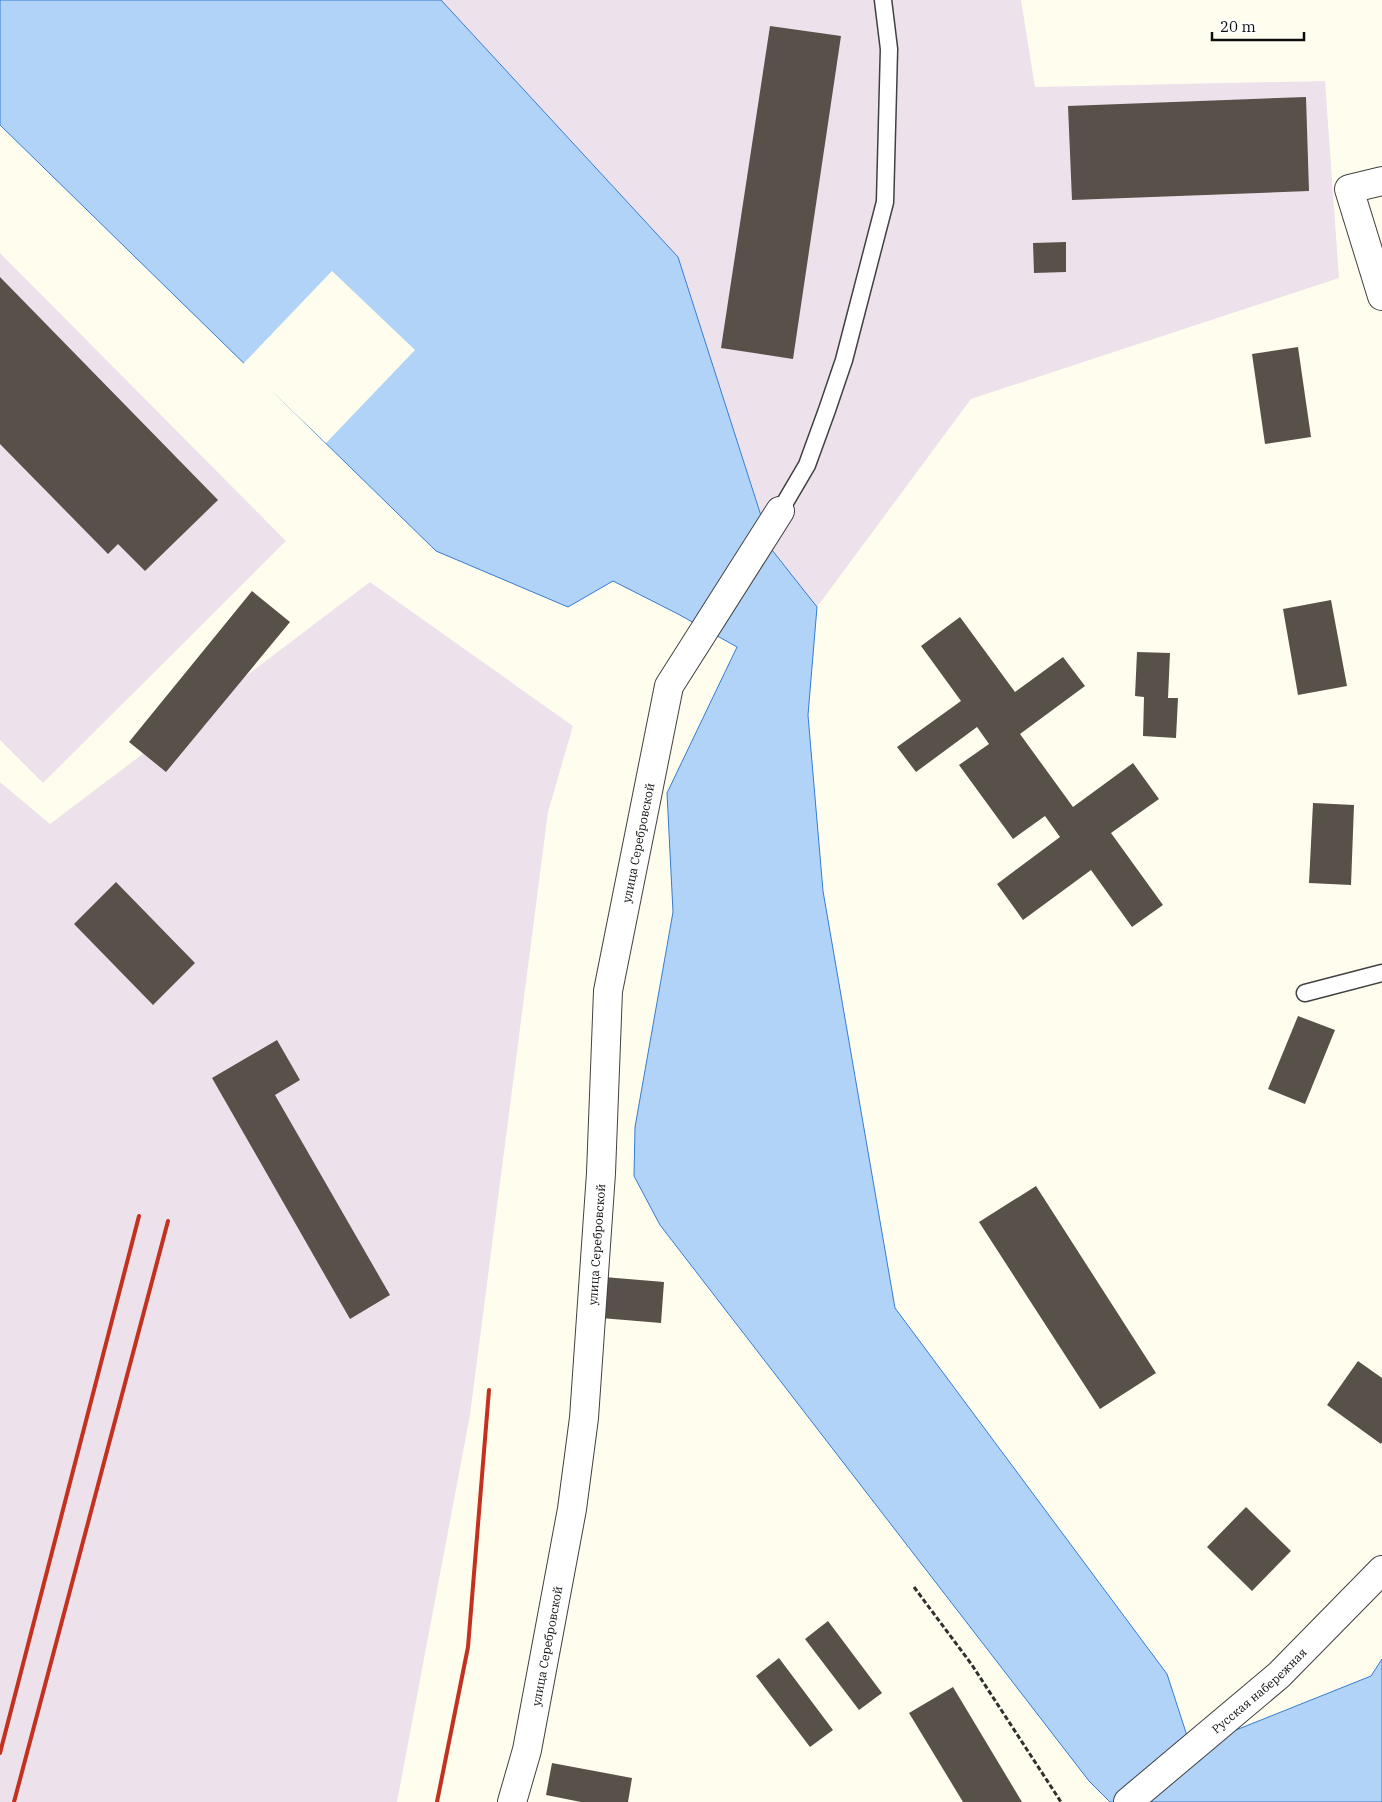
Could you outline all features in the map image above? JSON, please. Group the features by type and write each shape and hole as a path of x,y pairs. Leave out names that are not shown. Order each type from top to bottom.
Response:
{"street":[{"path":"1382,181 1349,189 1382,296"},
{"name":"улица Серебровской","path":"512,1802 527,1750 572,1509 584,1418 601,1173 608,991 669,686 780,511"},
{"name":"Русская набережная","path":"1128,1802 1279,1674 1382,1570"}],"lane":[{"path":"780,511 807,465 844,360 885,202 889,49 883,0"},
{"path":"1305,993 1382,973"}],"path":[{"path":"914,1587 972,1665 1061,1802"}],"shaded area":[{"path":"441,0 1021,0 1035,87 1325,81 1339,278 971,399 817,607 772,550 678,257"},
{"path":"0,253 286,541 43,783 0,740"},
{"path":"370,582 573,726 548,812 470,1415 397,1802 0,1802 0,782 50,824"}],"water":[{"path":"0,0 441,0 678,257 772,550 817,607 808,715 823,891 895,1308 1167,1674 1191,1748 1371,1676 1382,1659 1382,1802 1110,1802 1089,1781 660,1225 634,1176 635,1127 673,912 667,793 737,647 613,581 568,607 436,551 0,125"}],"pier":[{"path":"332,271 415,350 326,443 243,364"}],"building":[{"path":"770,26 841,36 793,359 721,348"},
{"path":"1306,97 1309,191 1072,200 1068,106"},
{"path":"1066,242 1066,272 1034,273 1033,243"},
{"path":"0,277 218,500 145,571 118,544 108,554 0,444"},
{"path":"1298,347 1311,437 1265,444 1252,354"},
{"path":"252,591 290,622 166,772 129,742"},
{"path":"1331,600 1347,686 1298,695 1283,609"},
{"path":"960,617 1015,692 1063,657 1085,686 1020,734 1073,807 1133,763 1159,799 1111,833 1163,905 1132,927 1091,870 1023,920 997,884 1060,837 1045,816 1013,839 959,765 989,744 977,727 916,772 897,747 961,701 921,646"},
{"path":"1137,652 1170,653 1168,698 1178,698 1176,738 1143,736 1144,697 1135,696"},
{"path":"1313,803 1354,805 1351,885 1309,883"},
{"path":"116,882 195,963 153,1005 74,924"},
{"path":"1298,1016 1335,1030 1305,1104 1268,1089"},
{"path":"277,1040 300,1080 275,1095 390,1295 350,1319 212,1078"},
{"path":"1036,1186 1156,1373 1100,1409 979,1222"},
{"path":"604,1277 664,1282 661,1323 601,1318"},
{"path":"1358,1361 1382,1378 1381,1444 1327,1405"},
{"path":"1246,1507 1291,1551 1252,1591 1207,1547"},
{"path":"828,1621 882,1693 859,1710 805,1639"},
{"path":"779,1658 833,1730 810,1747 756,1676"},
{"path":"953,1687 1022,1802 963,1802 909,1713"},
{"path":"552,1763 632,1778 628,1802 581,1802 546,1795"}],"railway":[{"path":"0,1753 139,1216"},
{"path":"14,1802 168,1221"},
{"path":"437,1802 468,1647 489,1390"}]}
